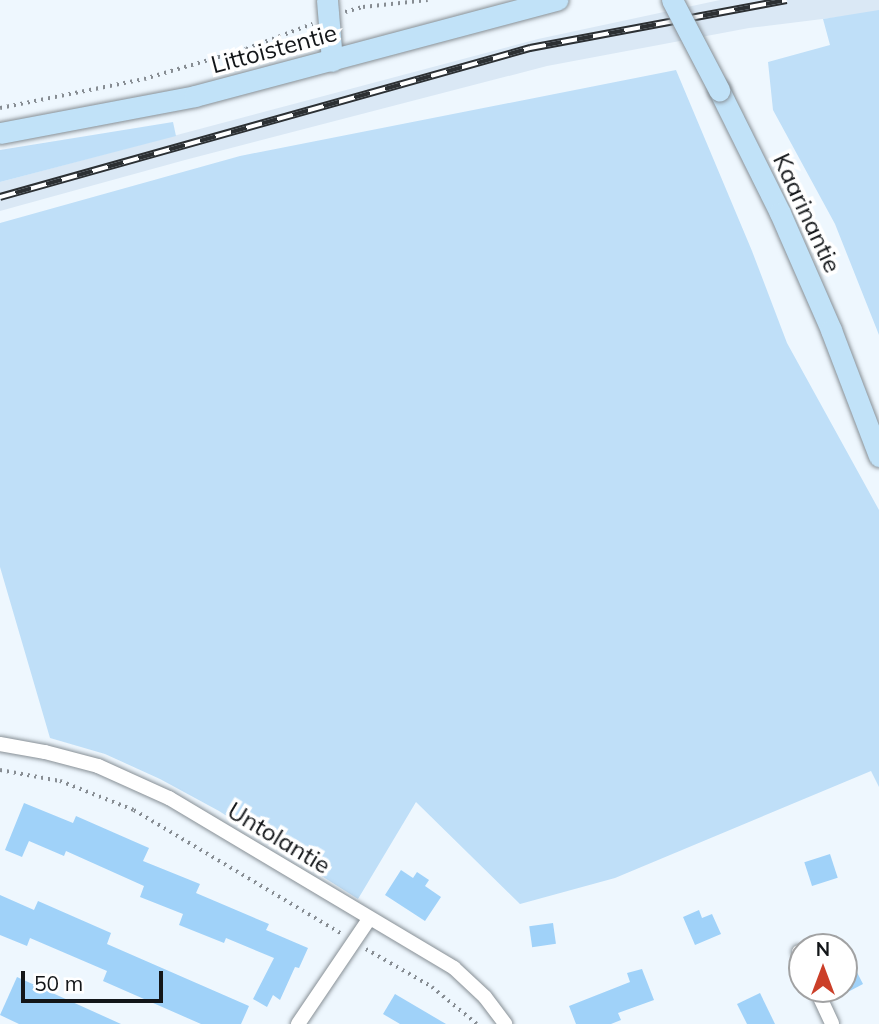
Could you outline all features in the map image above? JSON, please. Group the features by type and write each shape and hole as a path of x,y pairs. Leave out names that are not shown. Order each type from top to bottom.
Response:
{"street":[{"name":"Littoistentie","path":"0,133 195,96 557,0"},
{"name":"Kaarinantie","path":"672,0 790,236 831,330 879,456"},
{"path":"328,9 332,61"},
{"name":"Untolantie","path":"0,744 98,766 158,792 454,968 485,997 505,1024"},
{"path":"298,1024 369,919"},
{"path":"822,1003 832,1024"}],"path":[{"path":"0,107 144,79 246,49 328,9 428,0"},
{"path":"0,769 60,781 134,810 432,987 477,1024"}],"shaded area":[{"path":"720,0 879,0 879,12 749,28 547,66 0,211 0,182 538,39"},
{"path":"879,10 879,335 835,224 773,110 768,62 830,45 823,19"},
{"path":"676,70 752,251 787,343 879,510 879,787 871,771 615,878 520,904 416,802 358,899 219,811 160,779 105,754 50,738 0,567 0,223 240,156"},
{"path":"173,122 176,136 0,182 0,150"}],"building":[{"path":"24,803 73,823 76,816 149,848 143,861 200,884 196,893 269,924 266,930 308,948 299,968 295,967 280,1000 273,995 267,1007 253,999 274,958 226,938 224,943 179,925 183,914 140,897 144,886 66,851 64,856 29,841 22,857 5,850"},
{"path":"830,854 838,878 812,886 804,862"},
{"path":"401,870 413,878 417,872 429,880 425,886 441,897 425,921 385,895"},
{"path":"0,895 34,910 38,901 111,933 107,944 249,1006 241,1024 201,1024 103,981 107,971 30,938 27,946 0,935"},
{"path":"699,910 702,918 712,914 721,934 695,945 683,917"},
{"path":"553,923 556,944 532,947 529,926"},
{"path":"642,969 654,1000 618,1013 621,1020 611,1024 576,1024 569,1006 630,982 627,973"},
{"path":"858,974 863,984 858,987"},
{"path":"17,977 121,1024 19,1024 0,1015"},
{"path":"760,993 775,1024 747,1024 737,1004"},
{"path":"395,994 446,1024 400,1024 383,1014"}],"railway":[{"path":"0,197 530,48 787,0"}]}
